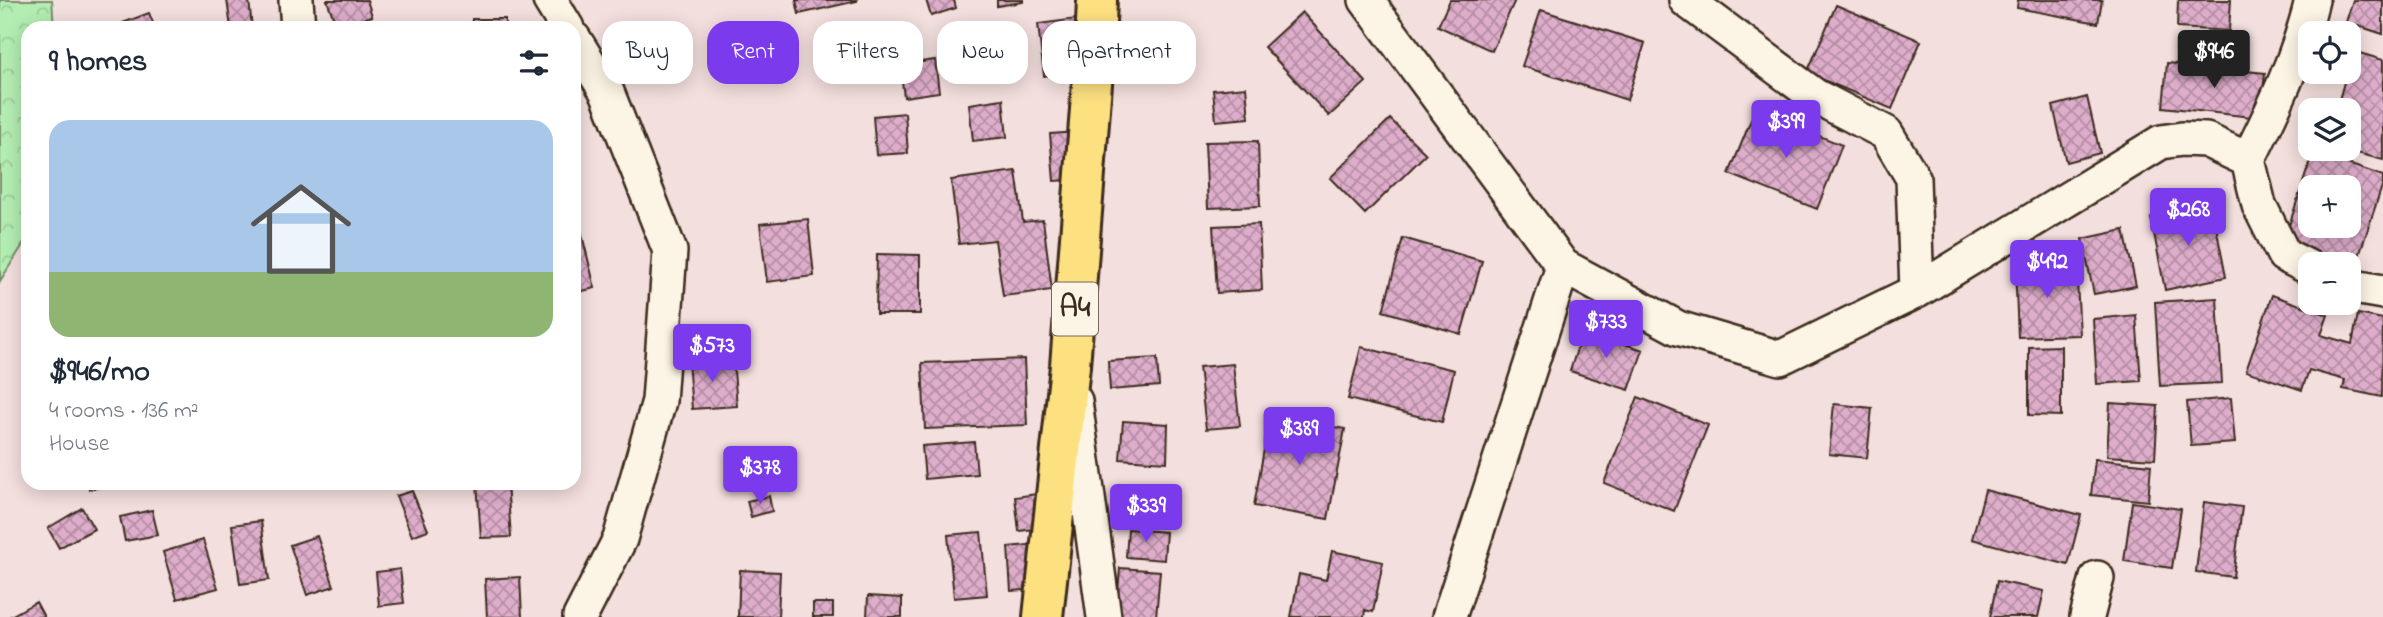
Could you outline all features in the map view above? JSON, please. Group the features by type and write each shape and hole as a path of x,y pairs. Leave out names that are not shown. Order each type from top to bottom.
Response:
{"highway":[{"name":"A4","path":"1043,617 1070,366 1097,0"}],"street":[{"path":"296,0 298,21"},
{"path":"550,0 563,21"},
{"path":"1366,0 1563,266 1678,328 1780,358 1917,291 2161,142 2206,140 2248,160"},
{"path":"1686,0 1815,96 1886,133 1913,178 1917,291"},
{"path":"2298,262 2284,255 2259,205 2248,160 2272,113 2304,34 2312,0"},
{"path":"580,617 620,539 659,401 670,251 607,92 581,50"},
{"path":"1449,617 1563,266"},
{"path":"2361,288 2383,292"},
{"path":"1070,366 1104,617"},
{"path":"2087,617 2097,578"}],"green space":[{"path":"0,0 52,0 54,21 21,21 21,248 0,281"}],"building":[{"path":"227,0 249,0 251,21 230,21"},
{"path":"327,0 367,0 372,16 357,21 334,21"},
{"path":"796,0 857,0 857,1 799,14"},
{"path":"926,0 954,0 956,8 931,16"},
{"path":"997,0 1023,0 1023,2 997,6"},
{"path":"1450,0 1515,0 1492,51 1438,26"},
{"path":"2018,0 2102,0 2098,23 2017,8"},
{"path":"2178,0 2231,0 2229,31 2177,28"},
{"path":"2353,0 2383,0 2383,34 2361,27 2361,21 2346,21"},
{"path":"1836,5 1921,41 1892,109 1807,73"},
{"path":"1541,10 1645,43 1627,100 1522,66"},
{"path":"1302,12 1366,82 1329,116 1264,47"},
{"path":"149,13 152,21 128,21"},
{"path":"472,19 505,19 505,21"},
{"path":"1042,23 1042,59 1038,24"},
{"path":"2361,53 2383,60 2383,160 2361,154 2361,98 2339,98 2344,84 2361,84"},
{"path":"935,60 939,92 904,97 902,84 923,84 923,62"},
{"path":"2167,63 2265,73 2260,118 2163,107"},
{"path":"1246,87 1249,118 1216,121 1213,90"},
{"path":"2087,97 2100,153 2066,162 2053,106"},
{"path":"1003,99 1007,137 973,141 969,104"},
{"path":"1755,110 1842,145 1817,209 1729,174"},
{"path":"905,113 908,153 876,155 873,116"},
{"path":"1390,119 1426,154 1365,214 1330,178"},
{"path":"1078,132 1082,179 1054,181 1050,134"},
{"path":"1258,141 1260,206 1208,208 1205,142"},
{"path":"2310,161 2339,161 2383,176 2360,252 2307,252 2283,244 2298,198 2298,238 2361,238 2361,175 2306,175"},
{"path":"1016,171 1023,222 1043,220 1052,290 1003,296 995,240 959,244 951,180"},
{"path":"2212,206 2226,277 2165,290 2151,218"},
{"path":"808,219 814,276 767,282 760,224"},
{"path":"1259,224 1262,290 1217,293 1213,226"},
{"path":"2124,230 2136,286 2094,294 2082,239"},
{"path":"581,231 595,288 581,291"},
{"path":"1403,238 1482,261 1461,334 1383,311"},
{"path":"877,254 920,255 920,314 876,314"},
{"path":"2076,263 2080,335 2018,337 2015,266"},
{"path":"2272,295 2298,304 2298,315 2328,315 2321,335 2352,344 2358,315 2383,319 2382,397 2343,389 2345,380 2309,370 2302,390 2246,371"},
{"path":"2217,298 2222,383 2160,386 2155,302"},
{"path":"2136,315 2141,381 2097,384 2093,319"},
{"path":"1583,330 1643,350 1629,390 1570,371"},
{"path":"2061,346 2061,416 2029,415 2029,347"},
{"path":"1361,347 1454,370 1442,422 1348,399"},
{"path":"1157,358 1159,386 1110,390 1108,361"},
{"path":"733,359 737,406 692,409 688,362"},
{"path":"1024,359 1027,425 925,429 922,363"},
{"path":"1233,364 1240,426 1206,429 1199,367"},
{"path":"1638,397 1708,425 1674,511 1604,483"},
{"path":"2231,398 2235,443 2191,446 2187,402"},
{"path":"2110,403 2158,406 2155,459 2107,456"},
{"path":"1834,404 1872,408 1867,458 1829,454"},
{"path":"1270,415 1345,429 1328,519 1254,506"},
{"path":"1123,421 1168,424 1167,462 1120,459"},
{"path":"974,442 977,474 925,479 922,446"},
{"path":"2095,459 2151,465 2148,501 2091,495"},
{"path":"478,490 508,490 511,537 481,538"},
{"path":"1985,490 2081,515 2068,565 1972,539"},
{"path":"412,491 428,530 412,536 396,496"},
{"path":"1044,493 1049,527 1019,531 1015,497"},
{"path":"769,496 772,511 751,517 747,501"},
{"path":"2132,502 2181,509 2172,568 2124,561"},
{"path":"2204,502 2242,507 2233,577 2196,572"},
{"path":"82,508 94,529 59,548 48,528"},
{"path":"152,510 158,535 125,541 120,517"},
{"path":"261,521 269,580 240,584 232,525"},
{"path":"1128,529 1166,532 1164,560 1126,557"},
{"path":"981,532 987,595 954,598 948,535"},
{"path":"317,536 334,586 307,595 290,545"},
{"path":"203,540 218,588 177,599 163,552"},
{"path":"1038,544 1042,589 1011,591 1008,547"},
{"path":"1332,551 1383,562 1373,612 1365,610 1364,617 1291,617 1299,574 1326,580"},
{"path":"1120,568 1160,571 1156,617 1116,617"},
{"path":"400,569 404,603 379,606 376,572"},
{"path":"740,570 780,572 778,617 738,617"},
{"path":"520,577 522,617 487,617 485,579"},
{"path":"1997,581 2044,591 2038,617 1990,617"},
{"path":"868,596 902,598 902,617 867,617"},
{"path":"36,602 44,617 9,617"},
{"path":"813,603 833,603 833,617 813,617"}]}
